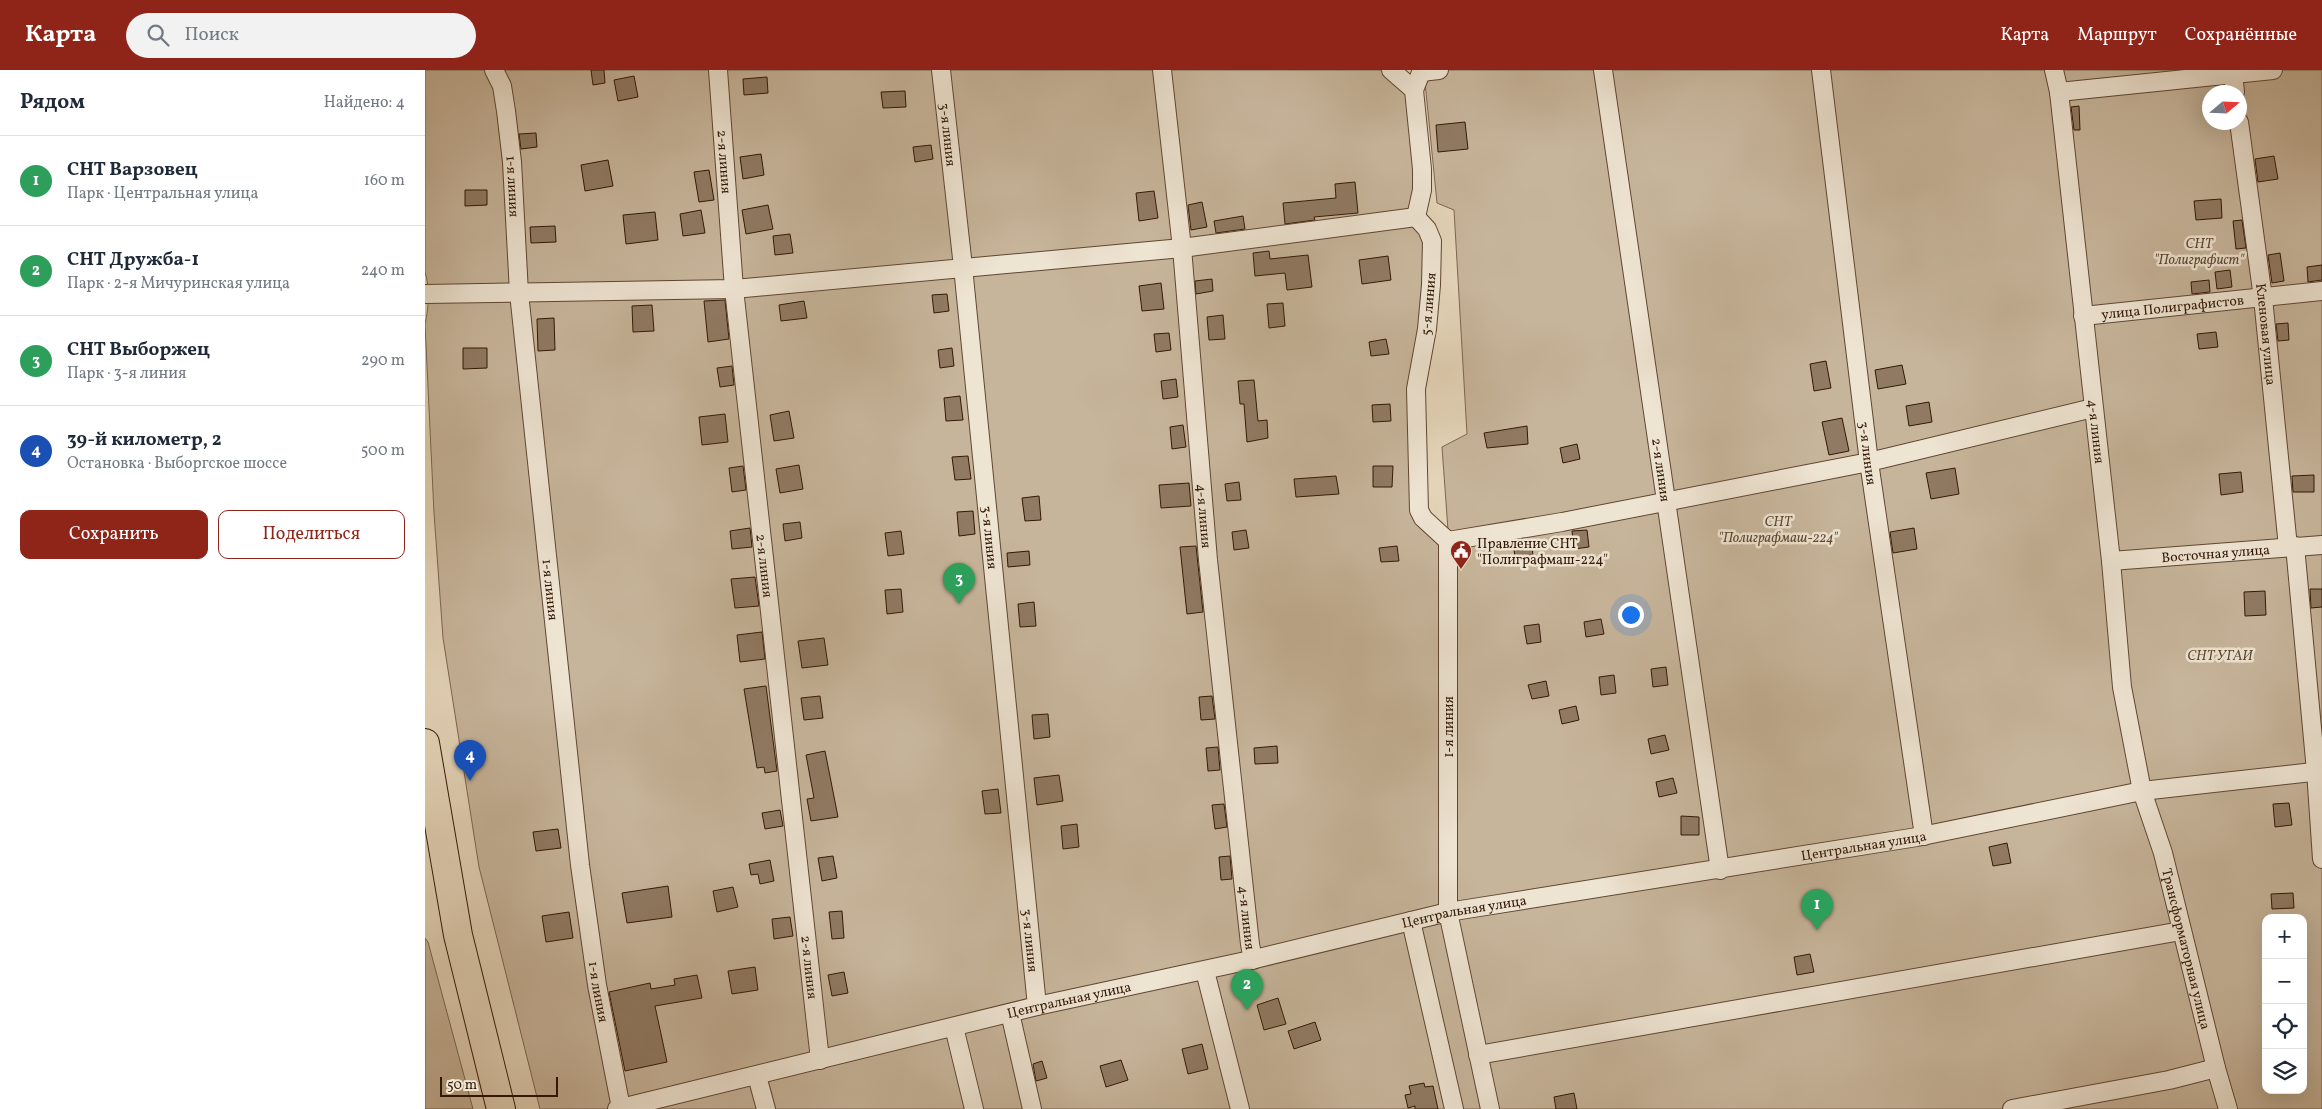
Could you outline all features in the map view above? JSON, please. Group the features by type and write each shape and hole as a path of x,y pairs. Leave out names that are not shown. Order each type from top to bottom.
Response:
{"main road":[{"path":"425,743 445,868 472,998 501,1109"}],"street":[{"name":"1-я линия","path":"494,70 502,86 506,111 519,293 580,865 597,985 619,1108"},
{"name":"2-я линия","path":"718,70 735,289 820,1060"},
{"name":"3-я линия","path":"941,70 963,267 1037,1006"},
{"name":"4-я линия","path":"1161,70 1182,248 1208,560 1253,960"},
{"path":"1391,70 1414,90"},
{"path":"425,294 735,289 1182,248 1416,217 1422,190 1422,169 1414,90 1422,71 1439,70"},
{"name":"2-я линия","path":"1603,70 1668,501 1720,870"},
{"name":"3-я линия","path":"1821,70 1869,462 1924,836"},
{"name":"4-я линия","path":"2054,70 2059,92 2111,561 2122,687 2142,791"},
{"path":"2059,92 2273,70"},
{"path":"2233,74 2234,85"},
{"name":"Кленовая улица","path":"2240,130 2263,298 2319,771 2322,859"},
{"name":"5-я линия","path":"1416,217 1427,229 1432,241 1427,329 1416,388 1419,510 1423,518 1448,541"},
{"name":"улица Полиграфистов","path":"2083,316 2322,291"},
{"path":"1448,541 1562,522 1869,462 2093,408"},
{"name":"1-я линия","path":"1448,541 1448,912 1490,1109"},
{"name":"Восточная улица","path":"2111,561 2322,545"},
{"name":"Центральная улица","path":"619,1108 757,1076 1037,1006 1205,971 1448,912 1924,836 2142,791 2319,771"},
{"name":"Трансформаторная улица","path":"2142,791 2163,853 2181,931 2228,1109"},
{"path":"1411,921 1455,1109"},
{"path":"1478,1055 2181,931"},
{"path":"1205,971 1240,1109"},
{"path":"1010,1013 1032,1109"},
{"path":"954,1027 974,1109"},
{"path":"2012,1109 2169,1080 2216,1068"},
{"path":"757,1076 765,1109"}],"green space":[{"path":"425,70 1391,70 1409,86 1417,206 1429,235 1420,386 1419,510 1448,530 1442,447 1467,434 1454,210 1437,203 1424,72 1439,70 2322,70 2322,1109 540,1109 479,867 443,638 434,513 425,324 428,304 425,272"},
{"path":"425,938 428,942 473,1109 425,1109"}],"building":[{"path":"591,70 604,70 605,83 593,85"},
{"path":"634,76 638,97 618,101 614,80"},
{"path":"767,77 768,93 744,95 743,79"},
{"path":"905,91 906,107 883,108 881,92"},
{"path":"2079,106 2080,130 2074,130 2071,107"},
{"path":"1465,122 1468,149 1438,152 1436,125"},
{"path":"536,133 537,147 521,149 519,134"},
{"path":"931,145 933,159 915,162 913,147"},
{"path":"761,154 764,175 743,179 740,157"},
{"path":"2274,156 2278,179 2258,182 2255,159"},
{"path":"608,160 613,186 585,191 581,165"},
{"path":"709,170 714,200 699,202 694,172"},
{"path":"1355,182 1358,213 1314,217 1315,220 1285,224 1283,203 1336,198 1335,184"},
{"path":"465,190 487,190 487,205 465,206"},
{"path":"1154,191 1158,218 1139,221 1136,193"},
{"path":"2221,199 2222,218 2196,220 2194,201"},
{"path":"1202,202 1207,227 1191,230 1188,205"},
{"path":"768,205 773,229 746,234 742,210"},
{"path":"701,210 705,233 683,236 680,214"},
{"path":"655,212 658,240 626,244 623,215"},
{"path":"1243,216 1245,229 1216,233 1214,221"},
{"path":"2242,220 2246,248 2236,249 2233,221"},
{"path":"555,226 556,242 531,243 530,227"},
{"path":"790,234 793,253 775,255 773,236"},
{"path":"1269,251 1270,259 1308,255 1312,287 1287,290 1285,273 1255,276 1253,253"},
{"path":"2280,253 2284,281 2272,283 2268,255"},
{"path":"1388,256 1391,280 1362,284 1359,260"},
{"path":"2322,265 2322,280 2308,282 2307,267"},
{"path":"2230,270 2232,287 2217,289 2215,272"},
{"path":"1212,279 1213,291 1196,294 1195,281"},
{"path":"2209,280 2210,292 2192,294 2191,282"},
{"path":"1161,283 1164,309 1142,311 1139,286"},
{"path":"947,294 949,311 934,313 932,295"},
{"path":"725,300 729,339 708,342 704,301"},
{"path":"804,301 807,318 781,321 779,305"},
{"path":"1283,303 1285,326 1269,328 1267,304"},
{"path":"652,305 654,331 633,332 632,306"},
{"path":"1223,315 1225,339 1209,340 1207,317"},
{"path":"554,318 555,350 538,351 537,319"},
{"path":"2288,323 2289,340 2278,341 2276,324"},
{"path":"2216,332 2218,347 2199,349 2197,334"},
{"path":"1169,333 1171,350 1156,352 1154,334"},
{"path":"1386,339 1389,354 1371,356 1369,342"},
{"path":"463,348 487,348 487,368 463,369"},
{"path":"952,348 954,366 940,368 938,350"},
{"path":"1826,361 1831,388 1814,391 1810,364"},
{"path":"1902,365 1906,384 1878,389 1875,370"},
{"path":"732,366 734,385 720,387 717,368"},
{"path":"1176,379 1178,397 1163,399 1161,381"},
{"path":"1254,380 1258,421 1267,420 1268,438 1247,442 1244,404 1240,404 1238,381"},
{"path":"960,396 963,420 946,421 944,398"},
{"path":"1929,402 1932,422 1909,426 1906,406"},
{"path":"1390,404 1391,421 1373,422 1372,405"},
{"path":"789,411 794,438 774,441 770,415"},
{"path":"725,414 728,442 702,445 699,417"},
{"path":"1842,418 1849,451 1829,455 1822,422"},
{"path":"1183,425 1186,447 1172,449 1170,427"},
{"path":"1527,426 1528,444 1487,448 1484,433"},
{"path":"1577,444 1580,459 1563,463 1560,448"},
{"path":"968,456 971,479 955,480 952,457"},
{"path":"799,465 803,489 780,493 776,469"},
{"path":"743,466 746,490 732,492 729,468"},
{"path":"1373,466 1393,466 1392,487 1373,487"},
{"path":"1955,468 1959,494 1931,499 1926,473"},
{"path":"2241,472 2243,492 2221,495 2219,474"},
{"path":"2314,475 2314,492 2293,492 2292,476"},
{"path":"1336,476 1339,494 1296,497 1294,479"},
{"path":"1239,482 1241,500 1227,501 1225,484"},
{"path":"1189,483 1191,506 1161,508 1159,485"},
{"path":"1039,496 1041,520 1025,521 1022,498"},
{"path":"973,511 975,534 959,536 957,512"},
{"path":"800,522 802,538 785,541 783,524"},
{"path":"750,528 752,547 732,549 730,531"},
{"path":"1914,528 1917,549 1893,553 1890,532"},
{"path":"1246,530 1249,548 1234,550 1232,532"},
{"path":"1587,530 1589,547 1574,549 1572,531"},
{"path":"901,531 904,554 888,556 885,533"},
{"path":"1531,540 1533,555 1515,557 1513,542"},
{"path":"1196,546 1203,612 1187,614 1180,547"},
{"path":"1397,546 1399,561 1381,562 1379,548"},
{"path":"1029,551 1030,565 1008,567 1007,553"},
{"path":"755,577 759,606 735,608 731,579"},
{"path":"901,589 903,612 887,614 885,590"},
{"path":"2310,589 2322,589 2322,607 2311,608"},
{"path":"2265,591 2266,615 2245,616 2244,592"},
{"path":"1034,602 1036,626 1020,627 1018,604"},
{"path":"1601,619 1604,634 1586,637 1584,622"},
{"path":"1539,624 1541,642 1527,644 1524,626"},
{"path":"762,632 765,659 740,662 737,635"},
{"path":"824,638 828,665 802,668 798,641"},
{"path":"1666,667 1668,685 1653,687 1651,669"},
{"path":"1614,675 1616,693 1601,695 1599,677"},
{"path":"1546,681 1549,696 1532,699 1528,685"},
{"path":"766,686 777,771 765,773 764,767 757,768 744,689"},
{"path":"820,696 823,718 804,720 801,698"},
{"path":"1212,696 1215,719 1201,720 1199,697"},
{"path":"1576,706 1579,720 1562,724 1559,710"},
{"path":"1048,714 1050,737 1034,739 1032,715"},
{"path":"1665,735 1669,750 1651,754 1648,739"},
{"path":"1277,746 1278,763 1255,764 1254,748"},
{"path":"1218,747 1220,770 1208,771 1206,748"},
{"path":"825,751 838,817 811,821 807,799 814,798 806,755"},
{"path":"1059,775 1063,801 1037,805 1034,778"},
{"path":"1673,778 1677,793 1659,797 1656,782"},
{"path":"998,789 1001,813 985,814 982,791"},
{"path":"2289,803 2292,825 2275,827 2273,804"},
{"path":"1224,804 1227,827 1215,829 1212,805"},
{"path":"780,810 783,826 765,829 762,813"},
{"path":"1681,816 1699,817 1699,835 1681,835"},
{"path":"1077,824 1079,847 1063,849 1061,826"},
{"path":"558,829 561,848 536,851 533,832"},
{"path":"2007,843 2011,863 1993,866 1989,847"},
{"path":"833,856 837,878 822,881 818,858"},
{"path":"1230,856 1232,879 1221,880 1219,857"},
{"path":"770,860 774,881 760,884 758,874 751,875 749,864"},
{"path":"668,886 672,917 627,923 622,893"},
{"path":"733,887 738,907 717,912 713,891"},
{"path":"2293,893 2294,908 2272,909 2271,894"},
{"path":"842,911 844,938 832,939 829,912"},
{"path":"569,912 573,938 546,942 542,916"},
{"path":"790,917 793,936 774,939 772,919"},
{"path":"1810,954 1814,972 1797,975 1794,957"},
{"path":"755,967 758,990 732,994 728,971"},
{"path":"844,972 848,993 832,996 828,975"},
{"path":"697,975 702,998 655,1006 667,1062 625,1071 609,992 650,983 651,989 675,985 674,979"},
{"path":"1278,998 1286,1024 1264,1030 1257,1005"},
{"path":"1315,1022 1321,1040 1294,1049 1288,1031"},
{"path":"1202,1044 1208,1069 1188,1074 1182,1049"},
{"path":"1121,1060 1128,1080 1106,1087 1100,1066"},
{"path":"1042,1061 1047,1078 1036,1081 1033,1064"},
{"path":"1424,1083 1425,1087 1433,1086 1438,1109 1415,1109 1415,1106 1408,1108 1405,1095 1411,1094 1409,1086"},
{"path":"1574,1093 1577,1109 1556,1109 1554,1097"}],"place":[{"name":"Правление СНТ \"Полиграфмаш-224\"","path":"1461,570"},
{"name":"СНТ Выборжец","path":"959,604"},
{"name":"39-й километр, 2","path":"470,781"},
{"name":"СНТ Варзовец","path":"1817,930"},
{"name":"СНТ Дружба-1","path":"1247,1010"}],"park label":[{"name":"СНТ \"Полиграфист\"","path":"2199,252"},
{"name":"СНТ \"Полиграфмаш-224\"","path":"1778,530"},
{"name":"СНТ УГАИ","path":"2220,655"}]}
